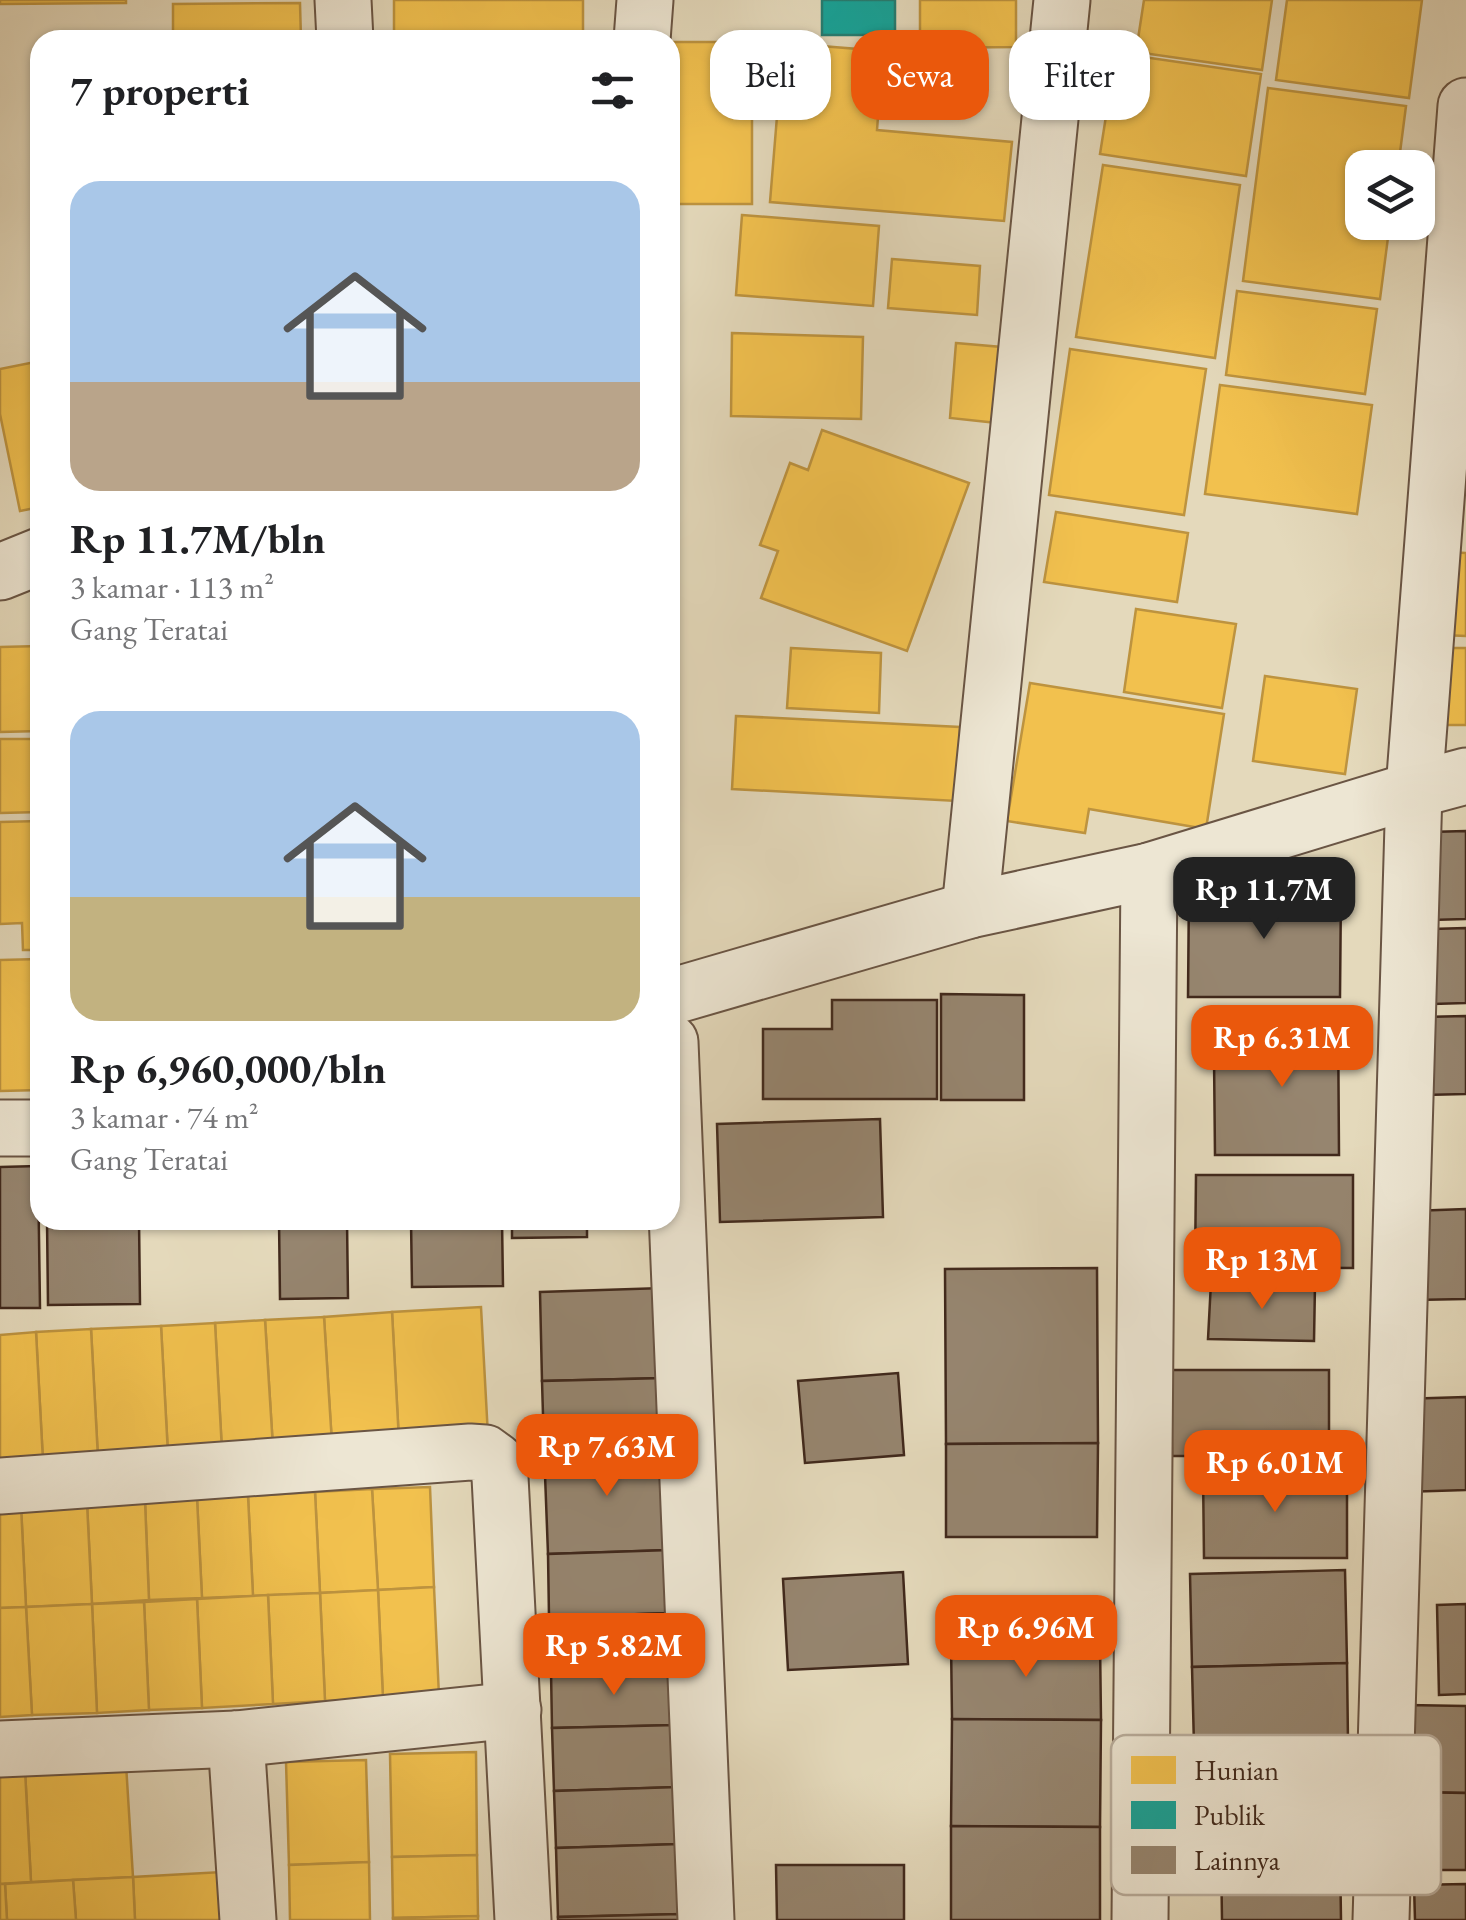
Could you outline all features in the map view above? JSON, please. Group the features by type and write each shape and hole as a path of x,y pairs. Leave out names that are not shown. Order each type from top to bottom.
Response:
{"street":[{"path":"342,0 344,30"},
{"path":"643,30 645,0"},
{"path":"970,910 1062,0"},
{"path":"1391,1735 1440,783 1466,106"},
{"path":"0,572 30,560"},
{"path":"680,994 970,910 1150,871 1440,783"},
{"path":"1142,1735 1150,871"},
{"path":"0,1128 30,1128"},
{"path":"677,1230 706,1920"},
{"path":"0,1486 486,1453 496,1462 500,1478 522,1920"},
{"path":"0,1749 236,1739 512,1710"},
{"path":"236,1739 248,1920"},
{"path":"1140,1895 1140,1920"},
{"path":"1381,1920 1382,1895"}],"building: Hunian":[{"path":"0,0 126,0 126,3 0,4"},
{"path":"394,0 583,0 583,30 394,30"},
{"path":"920,0 1016,0 1016,30 1009,30 1009,47 989,47 989,30 920,30"},
{"path":"1144,0 1272,0 1262,70 1150,54 1150,30 1139,30"},
{"path":"1287,0 1422,0 1409,98 1276,80"},
{"path":"300,3 301,30 173,30 173,4"},
{"path":"680,42 710,42 710,120 752,120 752,204 680,204"},
{"path":"831,47 851,48 851,120 878,120 877,130 1012,142 1004,221 770,202 777,120 831,120"},
{"path":"1150,58 1261,74 1246,176 1100,154 1105,120 1150,120"},
{"path":"1268,88 1406,106 1400,150 1345,150 1345,240 1388,240 1380,299 1243,281"},
{"path":"1103,165 1240,185 1215,358 1076,337"},
{"path":"742,215 879,226 873,306 736,295"},
{"path":"892,259 980,266 977,315 888,308"},
{"path":"1237,291 1377,309 1365,394 1226,375"},
{"path":"732,333 863,337 861,419 731,416"},
{"path":"956,343 1013,348 1007,424 950,418"},
{"path":"1070,349 1206,369 1184,515 1049,495"},
{"path":"30,363 30,509 20,511 0,414 0,369"},
{"path":"1220,385 1372,405 1357,514 1205,494"},
{"path":"822,430 969,483 907,651 761,598 778,551 760,545 790,463 808,470"},
{"path":"1056,512 1188,533 1177,602 1044,582"},
{"path":"1448,552 1466,553 1466,636 1443,635"},
{"path":"1136,609 1236,624 1222,708 1124,692"},
{"path":"30,646 30,731 0,732 0,647"},
{"path":"791,648 881,653 879,713 787,708"},
{"path":"1446,648 1466,648 1466,725 1446,725"},
{"path":"1265,676 1357,689 1345,774 1253,761"},
{"path":"1030,683 1224,714 1206,829 1089,809 1085,833 1007,821"},
{"path":"736,716 960,727 957,801 732,789"},
{"path":"0,739 30,739 30,812 0,813"},
{"path":"30,821 30,950 23,950 22,923 0,924 0,822"},
{"path":"30,959 30,1090 0,1091 0,960"},
{"path":"481,1307 488,1436 399,1441 392,1312"},
{"path":"392,1312 399,1441 332,1444 324,1317"},
{"path":"324,1317 332,1444 273,1448 265,1320"},
{"path":"265,1320 273,1448 222,1451 215,1323"},
{"path":"215,1323 222,1451 168,1454 161,1326"},
{"path":"161,1326 168,1454 98,1458 91,1329"},
{"path":"91,1329 98,1458 43,1461 36,1332"},
{"path":"36,1332 43,1461 0,1463 0,1335"},
{"path":"430,1487 434,1587 378,1590 372,1489"},
{"path":"372,1489 378,1590 320,1593 315,1492"},
{"path":"315,1492 320,1593 253,1596 248,1496"},
{"path":"248,1496 253,1596 202,1598 197,1498"},
{"path":"197,1498 202,1598 149,1600 145,1501"},
{"path":"145,1501 149,1600 92,1604 87,1503"},
{"path":"87,1503 92,1604 26,1607 21,1506"},
{"path":"21,1506 26,1607 0,1608 0,1507"},
{"path":"434,1587 439,1696 383,1699 378,1590"},
{"path":"378,1590 383,1699 325,1701 320,1593"},
{"path":"320,1593 325,1701 273,1704 268,1595"},
{"path":"268,1595 273,1704 202,1708 197,1599"},
{"path":"197,1599 202,1708 149,1710 144,1602"},
{"path":"144,1602 149,1710 97,1713 92,1604"},
{"path":"92,1604 97,1713 32,1715 26,1607"},
{"path":"26,1607 32,1715 0,1717 0,1608"},
{"path":"476,1752 477,1855 392,1857 390,1754"},
{"path":"366,1760 369,1862 289,1865 286,1762"},
{"path":"126,1764 133,1877 31,1882 25,1770"},
{"path":"25,1770 31,1882 0,1884 0,1771"},
{"path":"477,1855 478,1916 393,1918 392,1857"},
{"path":"369,1862 370,1920 290,1920 289,1865"},
{"path":"222,1872 225,1920 135,1920 133,1877"},
{"path":"133,1877 135,1920 76,1920 73,1880"},
{"path":"73,1880 76,1920 7,1920 5,1884"},
{"path":"0,1884 5,1884 7,1920 0,1920"},
{"path":"478,1916 478,1920 393,1920 393,1918"}],"building: Publik":[{"path":"822,0 895,0 895,30 851,30 851,35 831,35 831,30 822,30"}],"building: Lainnya":[{"path":"1466,831 1466,919 1431,920 1429,832"},
{"path":"1189,887 1341,887 1340,997 1188,997"},
{"path":"1466,928 1466,1003 1433,1004 1432,929"},
{"path":"941,994 1024,995 1024,1100 941,1100"},
{"path":"832,1000 937,1000 937,1099 763,1099 763,1029 832,1029"},
{"path":"1338,1008 1339,1155 1215,1155 1214,1057 1270,1057 1270,1009"},
{"path":"1466,1016 1466,1094 1424,1095 1423,1017"},
{"path":"880,1119 883,1217 720,1222 717,1124"},
{"path":"30,1166 30,1230 39,1230 40,1308 0,1308 0,1167"},
{"path":"1196,1175 1353,1175 1353,1268 1195,1267"},
{"path":"1466,1209 1466,1299 1414,1300 1412,1211"},
{"path":"47,1230 139,1230 140,1304 48,1305"},
{"path":"279,1230 347,1230 348,1298 280,1299"},
{"path":"411,1230 502,1230 503,1286 412,1287"},
{"path":"512,1230 587,1230 587,1237 512,1238"},
{"path":"1097,1268 1098,1443 946,1444 945,1269"},
{"path":"1211,1282 1315,1284 1314,1341 1208,1339"},
{"path":"663,1288 665,1378 542,1381 540,1292"},
{"path":"1171,1370 1329,1370 1329,1456 1172,1456"},
{"path":"898,1373 904,1455 805,1463 798,1381"},
{"path":"665,1378 668,1445 544,1448 542,1381"},
{"path":"1466,1397 1466,1490 1403,1492 1401,1399"},
{"path":"1098,1443 1097,1537 946,1537 946,1444"},
{"path":"668,1445 670,1550 548,1554 544,1448"},
{"path":"1347,1471 1347,1558 1204,1558 1203,1472"},
{"path":"670,1550 673,1613 549,1617 548,1554"},
{"path":"1345,1570 1347,1663 1192,1667 1190,1574"},
{"path":"903,1572 908,1664 788,1670 783,1579"},
{"path":"1466,1604 1466,1694 1439,1695 1437,1605"},
{"path":"673,1613 675,1667 551,1671 549,1617"},
{"path":"951,1641 1100,1642 1101,1720 952,1719"},
{"path":"1347,1663 1348,1735 1194,1735 1192,1667"},
{"path":"675,1667 676,1725 552,1728 551,1671"},
{"path":"1407,1705 1466,1706 1466,1793 1441,1793 1441,1735 1407,1735"},
{"path":"952,1719 1101,1720 1100,1827 951,1826"},
{"path":"676,1725 678,1787 554,1791 552,1728"},
{"path":"678,1787 679,1844 556,1848 554,1791"},
{"path":"1441,1793 1466,1793 1466,1870 1441,1870"},
{"path":"951,1826 1100,1827 1100,1920 951,1920"},
{"path":"679,1844 681,1914 558,1917 556,1848"},
{"path":"776,1865 904,1865 904,1920 777,1920"},
{"path":"1441,1884 1466,1884 1466,1920 1415,1920 1414,1895 1441,1895"},
{"path":"1222,1895 1341,1895 1341,1920 1222,1920"},
{"path":"681,1914 681,1920 558,1920 558,1917"}]}
